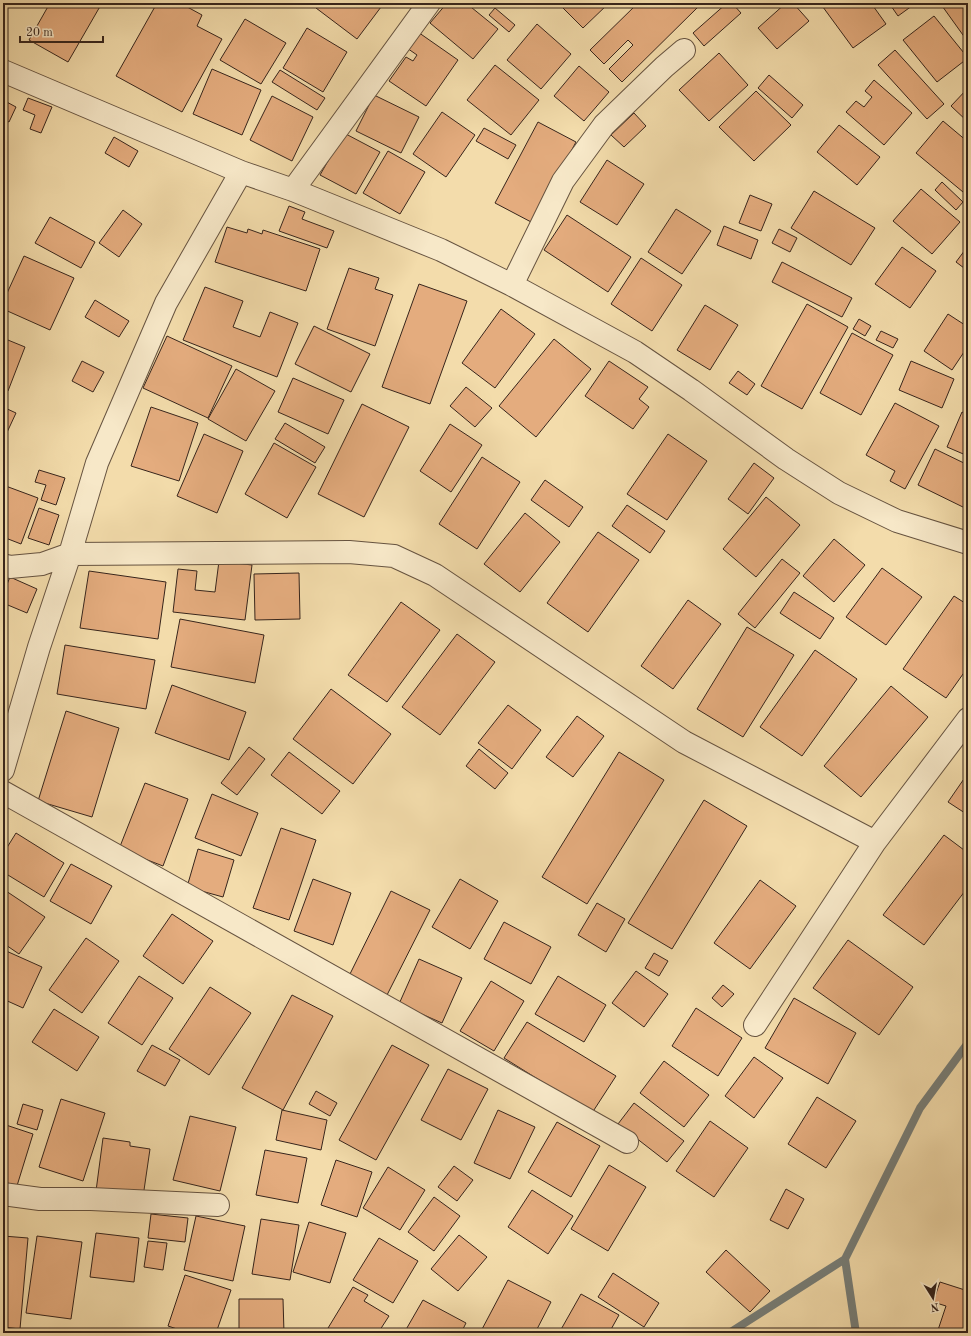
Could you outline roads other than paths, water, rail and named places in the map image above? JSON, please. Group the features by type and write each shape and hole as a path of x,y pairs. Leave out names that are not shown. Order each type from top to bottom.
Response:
{"street":[{"path":"293,190 429,3"},
{"path":"512,286 563,181 604,125 664,67 684,50"},
{"path":"3,71 241,172 293,190 441,250 635,352 691,390 786,459 839,493 897,522 968,543"},
{"path":"3,770 39,646 70,554 96,463 166,303 241,172"},
{"path":"3,565 10,567 42,564 70,554 349,552 394,556 435,575 684,742 875,842"},
{"path":"755,1025 875,842 968,719"},
{"path":"3,792 627,1142"},
{"path":"3,1194 40,1199 91,1199 218,1205"}],"waterway":[{"path":"856,1333 845,1259 920,1108 968,1043"},
{"path":"729,1333 845,1259"}]}
